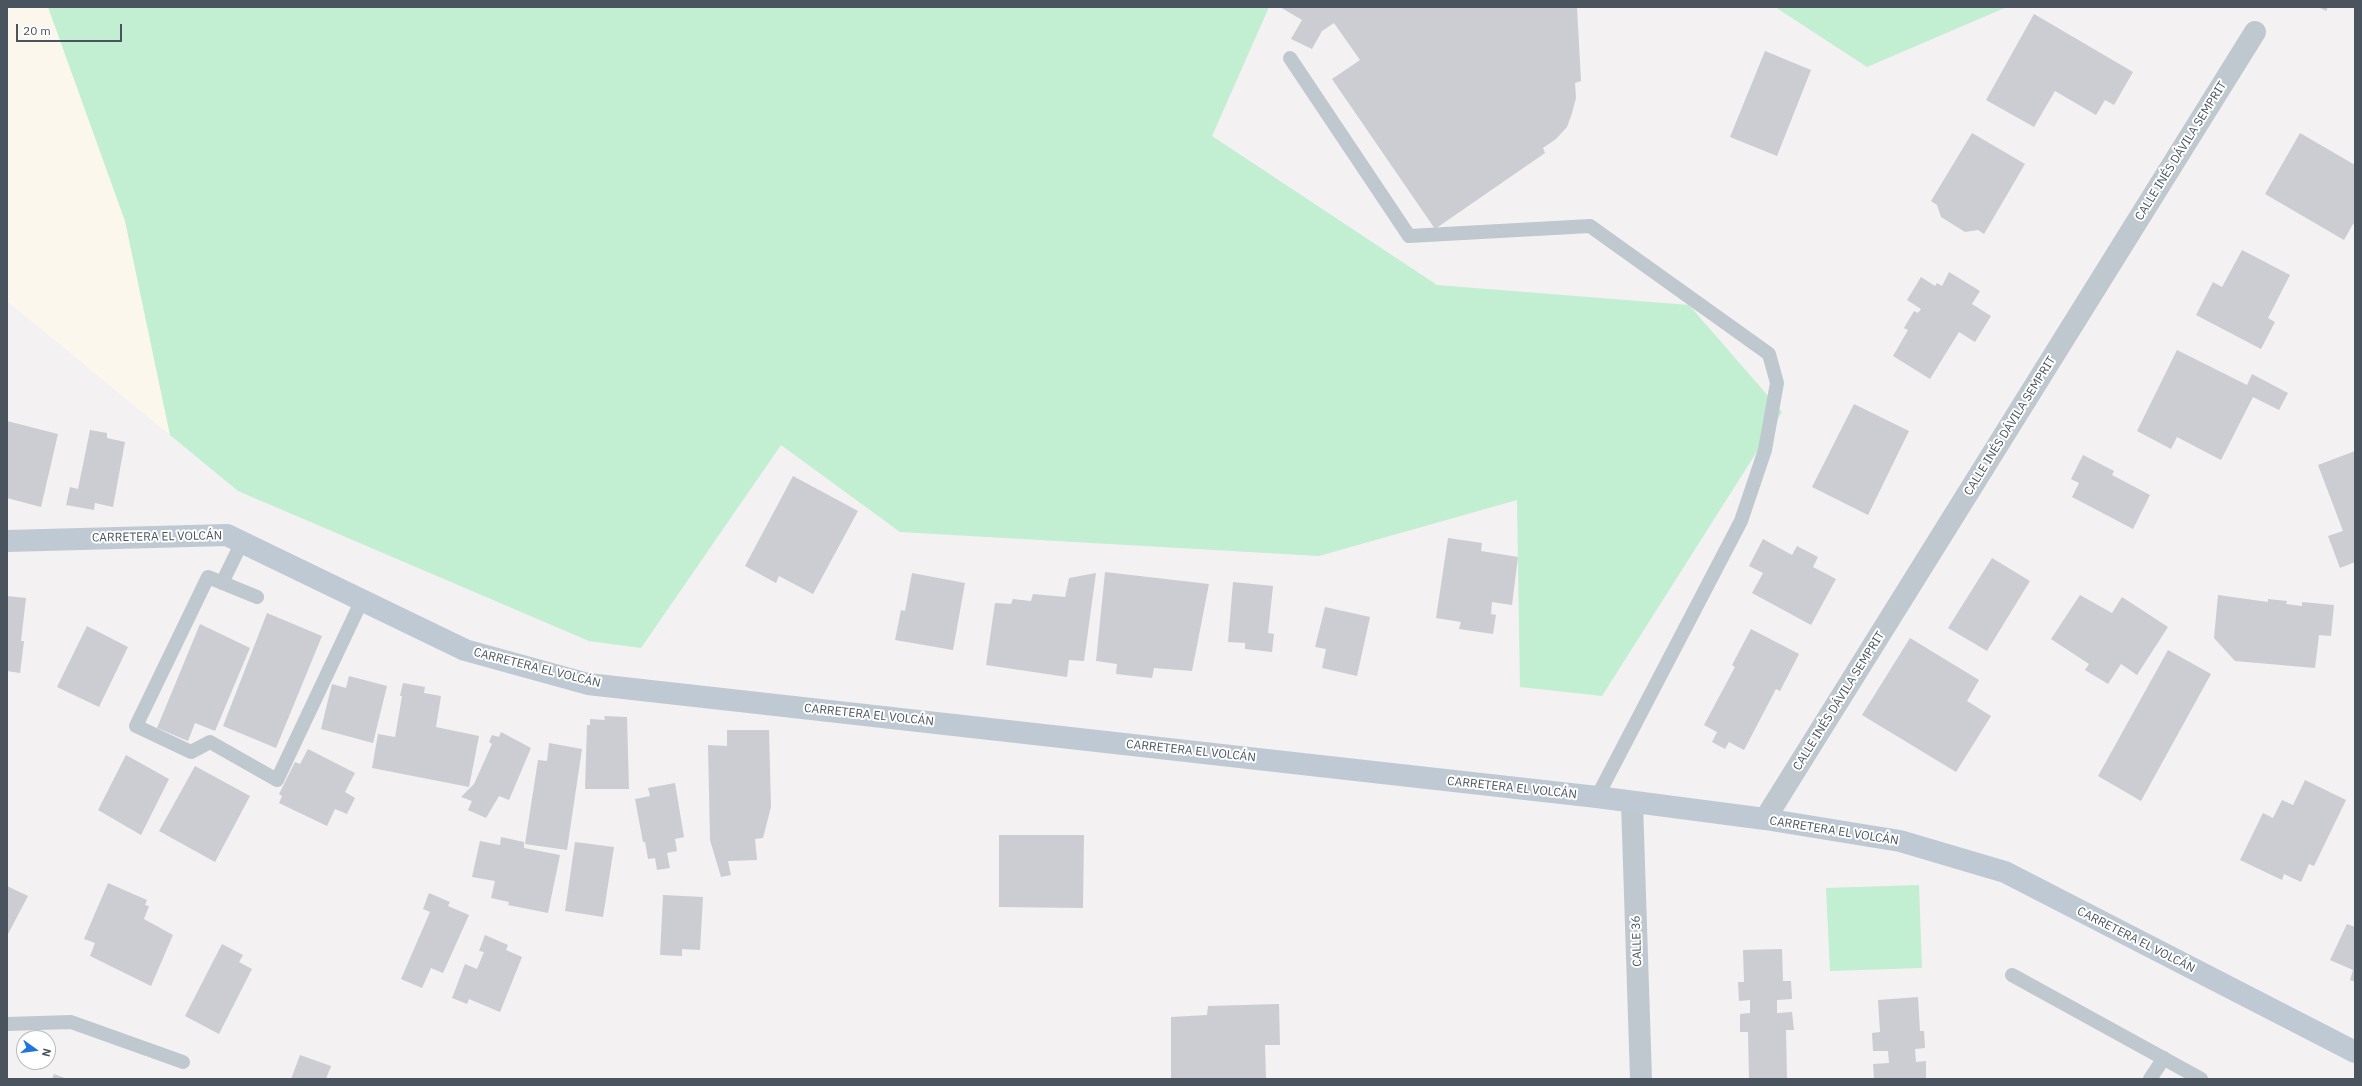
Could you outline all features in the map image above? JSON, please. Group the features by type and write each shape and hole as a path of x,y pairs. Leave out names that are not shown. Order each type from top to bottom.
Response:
{"street":[{"name":"CALLE INÉS DÁVILA SEMPRIT","path":"1765,819 2255,32"},
{"name":"CARRETERA EL VOLCÁN","path":"7,541 227,535 465,650 588,684 1597,797 1765,819 1900,842 2005,872 2355,1052"},
{"name":"CALLE 36","path":"1632,802 1641,1079"}],"lane":[{"path":"1290,58 1409,236 1590,226 1769,354 1777,383 1764,450 1741,521 1597,797"},
{"path":"222,583 242,542"},
{"path":"257,597 208,577 136,726 191,752 210,742 277,780 362,600"},
{"path":"2012,975 2201,1079"},
{"path":"7,1024 71,1022 183,1062"},
{"path":"2150,1079 2164,1058"}],"shaded area":[{"path":"7,7 48,7 125,221 170,435 7,301"}],"green space":[{"path":"48,7 1269,7 1212,136 1437,285 1689,305 1782,412 1602,696 1520,687 1517,500 1319,556 900,532 781,445 641,648 589,641 238,491 170,435 125,221"},
{"path":"1775,7 2007,7 1867,67"},
{"path":"1919,885 1922,968 1830,971 1826,888"}],"building":[{"path":"1280,7 1577,7 1581,81 1575,83 1576,98 1567,127 1556,139 1543,148 1545,153 1435,229 1332,79 1360,60 1334,23 1322,31 1312,49 1291,39 1302,20"},
{"path":"2318,7 2328,7 2326,11"},
{"path":"2034,14 2133,72 2114,105 2105,100 2096,115 2055,91 2034,127 1986,100"},
{"path":"1765,51 1811,70 1777,156 1730,137"},
{"path":"1972,133 2025,164 1984,234 1978,230 1965,232 1941,217 1937,205 1931,201"},
{"path":"2300,133 2355,165 2355,225 2353,224 2344,240 2265,194"},
{"path":"2242,250 2290,275 2268,318 2275,322 2261,349 2196,315 2213,282 2222,287"},
{"path":"1949,272 1980,291 1972,304 1991,316 1975,342 1959,332 1930,379 1893,356 1908,330 1904,328 1914,311 1918,313 1921,309 1907,300 1921,277 1935,286 1937,283 1942,286"},
{"path":"2177,350 2247,385 2252,374 2288,393 2279,410 2253,397 2221,460 2177,437 2171,449 2137,431"},
{"path":"1854,404 1909,431 1868,515 1812,487"},
{"path":"7,421 58,434 41,507 7,498"},
{"path":"90,430 107,433 107,438 125,442 113,507 95,503 94,510 66,505 70,487 78,489"},
{"path":"2355,451 2355,562 2340,568 2328,536 2343,531 2318,465"},
{"path":"2083,455 2114,471 2112,475 2150,495 2133,529 2072,497 2079,483 2071,479"},
{"path":"793,476 858,511 813,594 779,576 776,583 745,566"},
{"path":"1448,538 1482,543 1481,551 1518,557 1512,605 1492,602 1491,614 1496,615 1493,634 1459,629 1461,622 1436,618"},
{"path":"1763,539 1792,555 1797,546 1818,557 1813,567 1836,579 1811,625 1752,593 1763,573 1749,566"},
{"path":"1992,558 2030,581 1987,651 1948,628"},
{"path":"1105,572 1209,584 1192,671 1154,668 1152,678 1116,674 1117,664 1096,661"},
{"path":"912,573 965,583 953,650 895,640 901,610 905,611"},
{"path":"1096,573 1084,661 1069,660 1067,677 986,665 995,603 1011,604 1013,599 1031,601 1033,594 1065,597 1069,578"},
{"path":"1233,582 1273,586 1268,633 1274,634 1272,652 1245,649 1245,643 1228,642"},
{"path":"2080,595 2112,613 2122,597 2168,627 2137,675 2121,664 2108,684 2085,670 2089,664 2051,639"},
{"path":"2218,595 2268,602 2268,599 2287,601 2286,604 2302,606 2302,602 2334,605 2331,636 2319,635 2315,668 2235,661 2214,638"},
{"path":"7,596 26,598 21,641 24,641 20,673 7,671"},
{"path":"1325,607 1370,617 1357,676 1322,668 1326,649 1315,647"},
{"path":"267,613 322,636 276,748 223,726"},
{"path":"200,624 250,648 215,731 195,723 188,741 157,728"},
{"path":"87,626 128,647 99,707 57,687"},
{"path":"1751,629 1799,654 1780,691 1776,689 1744,750 1729,742 1725,749 1712,742 1717,732 1704,725 1735,667 1732,665"},
{"path":"1910,638 1979,680 1967,701 1991,716 1956,772 1862,715"},
{"path":"2168,650 2211,674 2141,801 2098,776"},
{"path":"349,676 387,686 373,743 321,729 332,684 346,688"},
{"path":"403,683 425,687 424,693 441,696 436,727 479,736 469,787 372,768 378,734 395,737"},
{"path":"604,716 627,717 629,789 585,789 587,725 590,725 590,719 605,720"},
{"path":"727,730 769,730 771,807 763,838 755,839 757,860 728,861 731,875 721,877 710,840 708,745 727,746"},
{"path":"501,732 531,748 509,800 499,796 486,818 468,810 472,801 461,797 474,784 492,744 489,742 492,735 499,737"},
{"path":"549,743 582,749 567,850 525,844 538,760 547,761"},
{"path":"308,749 355,773 345,792 355,798 347,814 335,809 327,826 279,803 282,796 279,794 295,762 300,764"},
{"path":"126,755 169,779 141,835 98,810"},
{"path":"195,766 250,796 215,862 159,831"},
{"path":"2305,780 2346,800 2314,866 2309,864 2301,882 2284,874 2282,880 2240,860 2263,813 2273,818 2282,800 2293,805"},
{"path":"675,783 684,837 675,839 677,851 667,853 670,868 657,870 655,858 648,859 645,842 643,842 635,799 650,796 648,788"},
{"path":"999,835 1084,835 1083,908 999,907"},
{"path":"501,837 524,842 524,848 560,855 548,913 508,905 509,902 491,898 495,881 472,877 480,841 500,845"},
{"path":"575,842 614,847 603,917 565,911"},
{"path":"108,883 147,900 145,905 149,906 144,919 173,935 151,986 90,956 95,943 84,939"},
{"path":"7,886 28,896 7,936"},
{"path":"429,893 450,902 448,906 469,915 443,973 431,968 422,988 401,979 430,912 423,909"},
{"path":"663,895 703,897 700,950 682,949 682,956 660,955"},
{"path":"2347,924 2355,927 2355,982 2350,980 2353,970 2330,960"},
{"path":"485,935 508,945 506,950 522,957 500,1012 469,999 467,1004 452,998 465,964 477,969 484,952 479,951"},
{"path":"222,944 243,955 239,962 252,969 219,1034 185,1016"},
{"path":"1782,949 1783,981 1791,981 1792,999 1777,1000 1777,1013 1792,1012 1794,1030 1786,1030 1787,1079 1749,1079 1748,1032 1740,1032 1740,1014 1750,1013 1750,1000 1739,1001 1738,982 1744,982 1743,950"},
{"path":"1918,997 1920,1031 1924,1031 1925,1048 1915,1049 1916,1062 1926,1061 1926,1079 1874,1079 1873,1064 1889,1063 1888,1051 1873,1051 1872,1033 1880,1032 1878,1000"},
{"path":"1279,1004 1280,1045 1265,1045 1266,1079 1171,1079 1171,1017 1207,1015 1208,1006"},
{"path":"300,1055 331,1066 326,1079 291,1079"},
{"path":"54,1074 67,1079 52,1079"}]}
